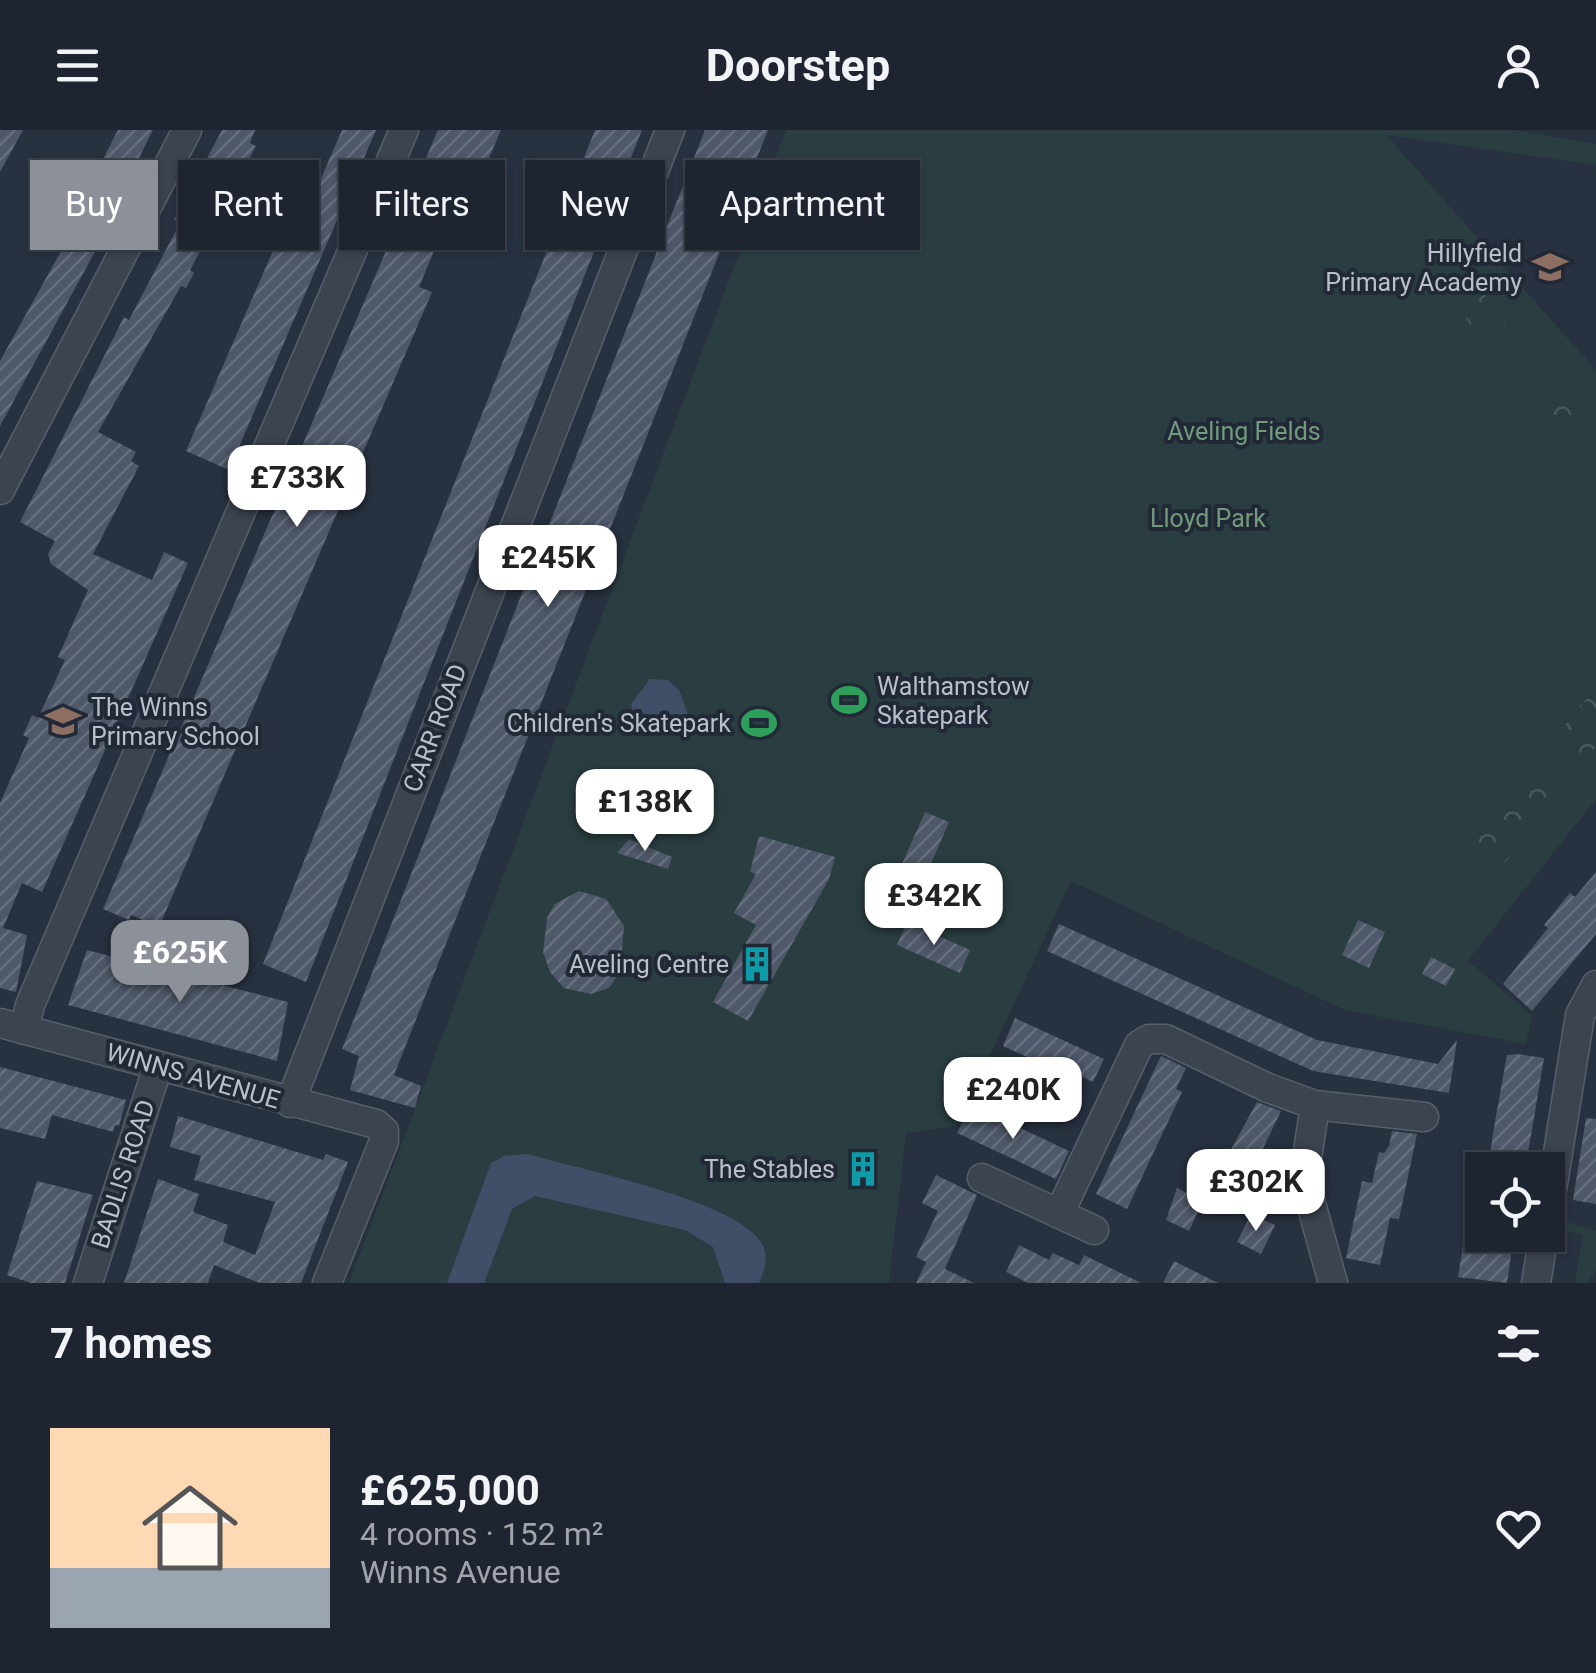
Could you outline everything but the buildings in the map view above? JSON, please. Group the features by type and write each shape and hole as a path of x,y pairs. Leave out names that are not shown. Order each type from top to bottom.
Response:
{"street":[{"path":"0,490 187,130"},
{"path":"12,1026 30,1005 404,130"},
{"name":"CARR ROAD","path":"290,1103 670,130"},
{"path":"1561,1152 1586,1039 1583,1006 1596,985"},
{"name":"WINNS AVENUE","path":"12,1026 376,1124 384,1131 384,1142 327,1283"},
{"path":"1058,1214 1139,1045 1149,1039 1166,1039 1268,1088 1315,1105 1424,1117"},
{"name":"BADLIS ROAD","path":"88,1283 158,1066"},
{"path":"1315,1105 1304,1178 1333,1283"},
{"path":"982,1178 1094,1230"},
{"path":"1536,1283 1541,1252"}],"green space":[{"name":"Lloyd Park","path":"786,130 1513,130 1596,144 1596,165 1386,135 1596,370 1596,799 1468,961 1532,1015 1526,1044 1345,1010 1071,881 957,1126 906,1133 889,1283 349,1283 741,250 920,250 920,160 775,160"},
{"path":"1473,291 1489,298 1505,323 1488,338 1478,338 1463,313 1464,297"},
{"path":"1563,392 1586,417 1575,432 1559,431 1540,411 1538,402 1549,393"},
{"path":"1596,687 1596,747 1581,765 1568,764 1555,750 1564,726"},
{"path":"1524,778 1538,779 1558,804 1495,873 1467,852 1472,834"},
{"path":"1568,1222 1596,1231 1596,1270 1587,1283 1575,1283 1583,1235 1566,1231"}],"water":[{"path":"650,679 668,680 679,690 691,722 684,731 646,729 636,723 631,704"},
{"path":"527,1154 656,1189 725,1215 750,1230 763,1246 766,1260 759,1283 725,1283 713,1247 685,1230 535,1196 512,1209 484,1283 447,1283 491,1163 504,1156"}],"place":[{"name":"Hillyfield Primary Academy","path":"1550,267"},
{"name":"Walthamstow Skatepark","path":"849,700"},
{"name":"The Winns Primary School","path":"63,721"},
{"name":"Children's Skatepark","path":"759,723"},
{"name":"Aveling Centre","path":"757,964"},
{"name":"The Stables","path":"863,1169"}],"park label":[{"name":"Aveling Fields","path":"1244,431"}]}
